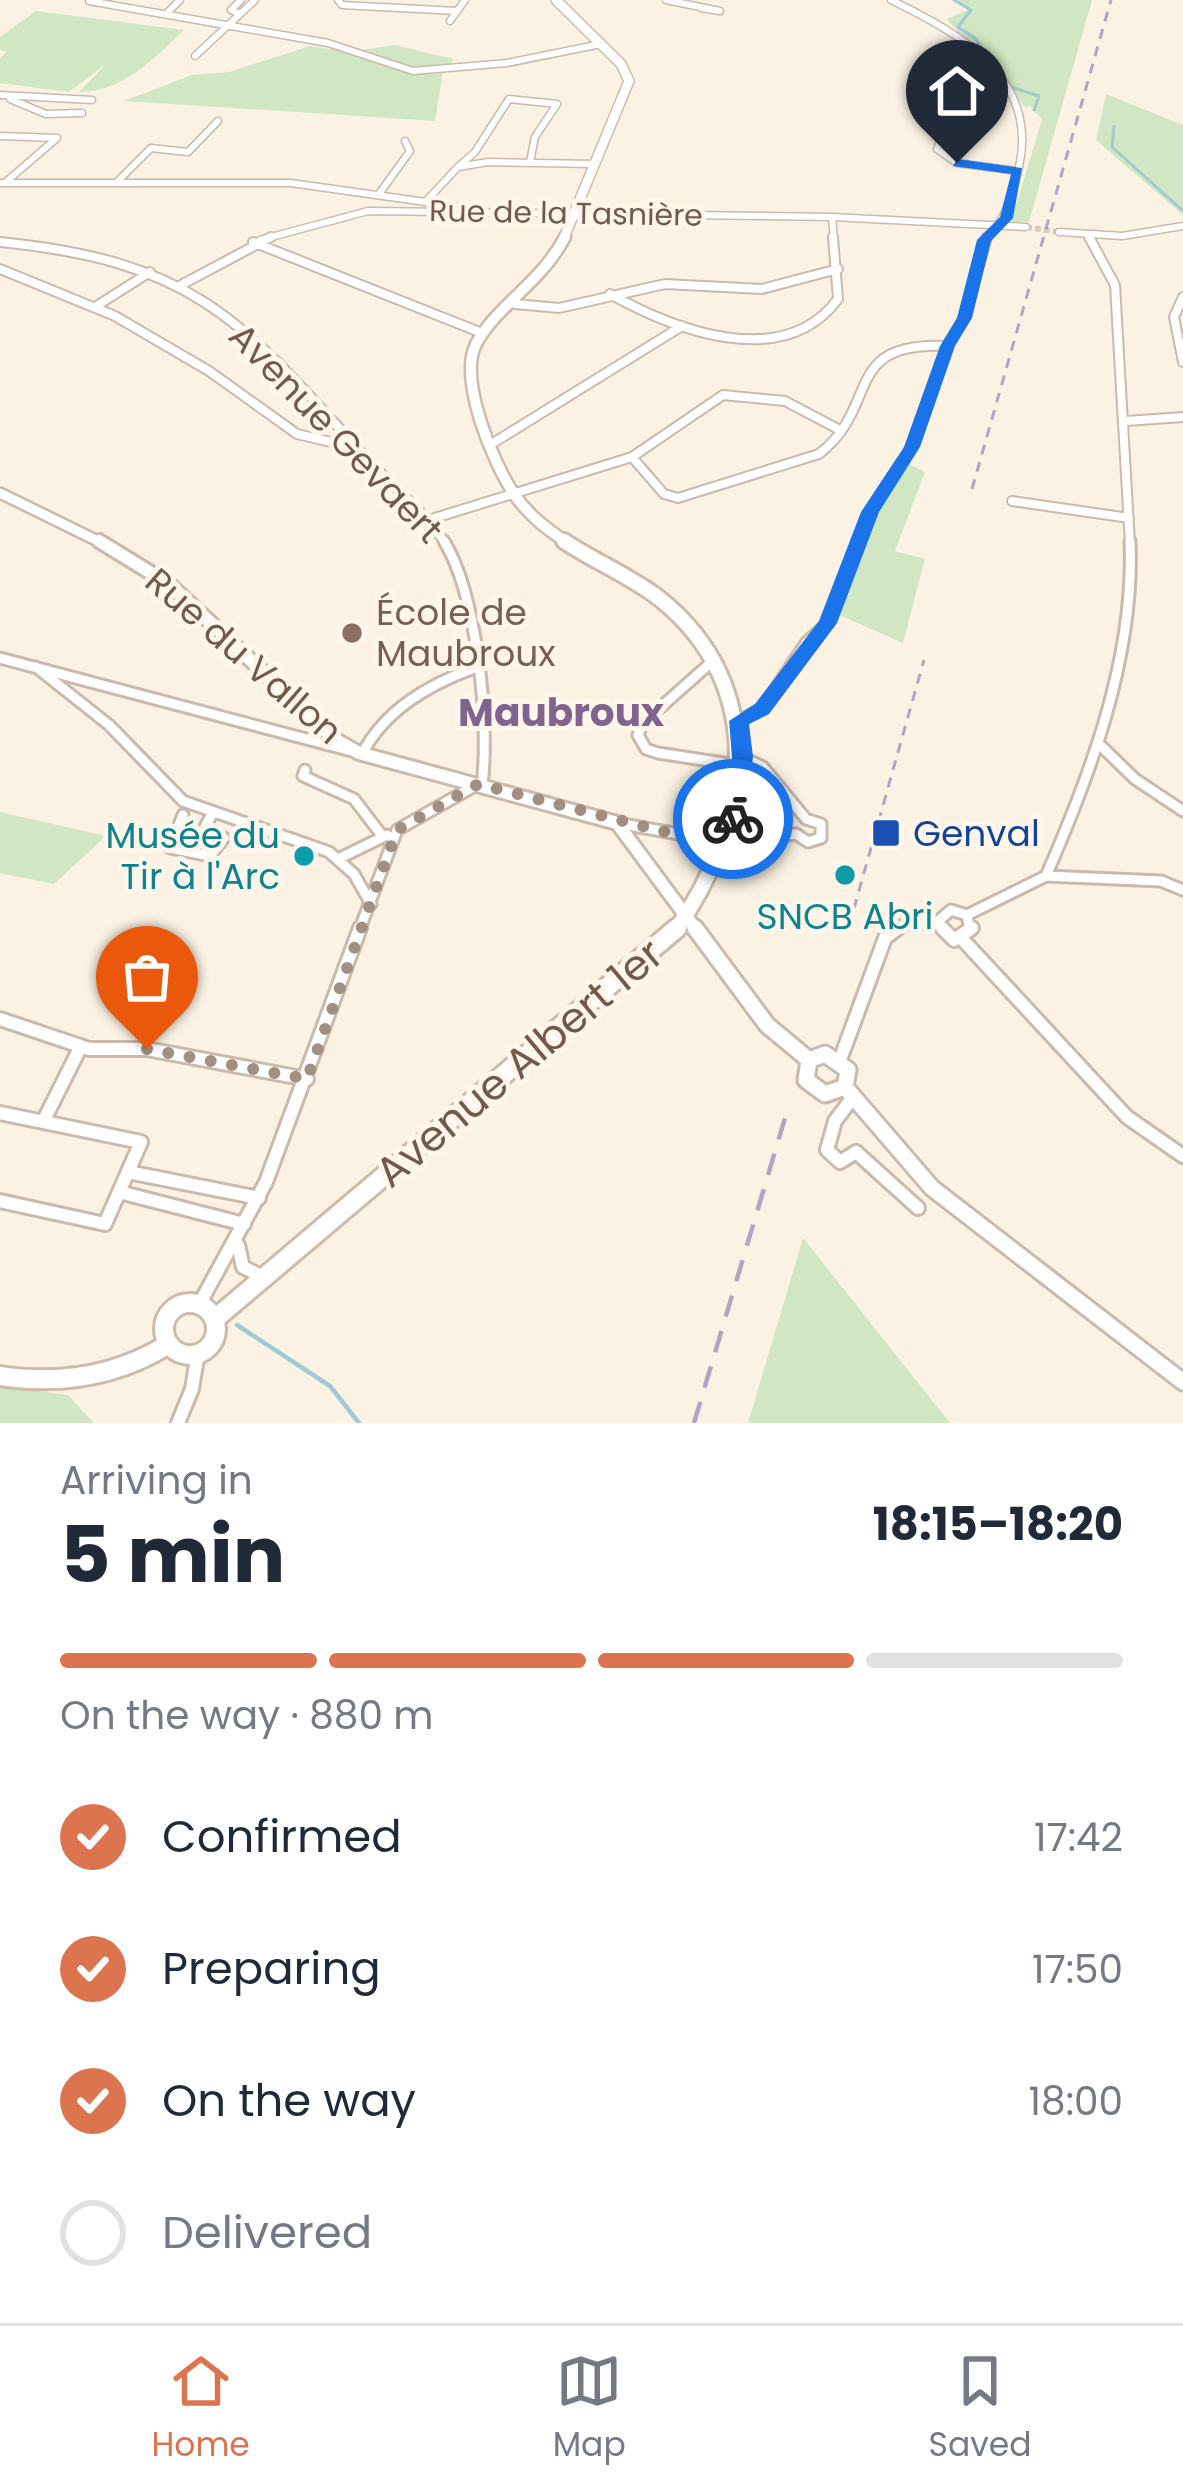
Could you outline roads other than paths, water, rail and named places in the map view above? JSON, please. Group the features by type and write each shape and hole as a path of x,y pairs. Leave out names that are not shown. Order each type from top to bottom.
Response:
{"main road":[{"path":"482,333 549,267 629,81 602,44 556,0"},
{"name":"Avenue Albert 1er","path":"216,1318 687,917 725,847 742,762 739,721 715,659 669,607 556,536 514,495 469,371 482,333"},
{"path":"200,1303 216,1318 213,1338 198,1352 180,1355 166,1345 167,1320 182,1304 200,1303"},
{"path":"0,1376 81,1378 120,1368 166,1345"}],"street":[{"path":"166,13 180,0"},
{"path":"238,13 231,12 241,0"},
{"path":"195,56 255,0"},
{"path":"338,0 342,5 457,11"},
{"path":"450,21 465,0"},
{"path":"666,0 701,8"},
{"path":"739,721 762,709 828,623 870,512 907,460 947,346 964,318 990,231 1001,223 1028,126 1021,105 957,32 891,0"},
{"path":"89,2 335,45 413,71 507,63 602,44"},
{"path":"82,113 63,120 0,95 92,100"},
{"path":"428,200 475,152 509,99 557,104 535,137 530,162"},
{"path":"153,137 147,144 151,148 188,152 218,121"},
{"path":"943,135 937,149 947,159 1018,171"},
{"path":"0,136 57,138 2,183"},
{"path":"379,194 410,151 405,141"},
{"path":"118,181 151,148"},
{"path":"475,152 488,162"},
{"path":"458,167 488,162 594,164"},
{"path":"2,183 201,180 379,194 475,210"},
{"name":"Rue de la Tasnière","path":"181,285 253,242 361,212 832,217 1026,227"},
{"path":"610,294 730,342 775,337 832,309 840,290 832,217"},
{"name":"Rue de la Tasnière","path":"968,222 990,231"},
{"path":"1059,232 1088,236 1183,226"},
{"path":"1046,876 1068,834 1100,744 1130,586 1117,289 1088,236"},
{"path":"253,242 482,333"},
{"name":"Avenue Gevaert","path":"2,244 93,254 181,285 260,350 425,521 452,556 486,745 480,784"},
{"path":"515,304 548,310 665,284 762,290 838,268"},
{"path":"0,269 94,307 209,370 297,434 356,448"},
{"path":"94,307 150,272"},
{"path":"1183,297 1174,316 1183,362"},
{"path":"493,443 682,326"},
{"path":"632,458 664,494 678,498 819,454 840,430 870,372 889,352 920,343 947,346"},
{"path":"425,521 632,458 723,394 785,400 840,430"},
{"path":"1126,422 1183,417"},
{"name":"Rue du Vallon","path":"0,493 74,526 169,584 336,740 360,753"},
{"path":"1012,500 1129,518"},
{"path":"0,658 617,823 725,847 766,844 796,834"},
{"path":"715,659 644,723 638,735 646,748 658,753 763,767 806,819 821,824 824,835 808,842 796,834"},
{"path":"36,667 109,725 183,801 300,839 340,858 371,904"},
{"path":"360,753 407,704 474,668"},
{"path":"1100,744 1135,779 1183,811"},
{"path":"304,770 303,776 354,799 383,837"},
{"path":"340,858 480,784"},
{"path":"205,827 212,814"},
{"path":"179,831 205,827 224,838 210,856 170,848 183,815"},
{"path":"796,834 797,824 806,819"},
{"path":"617,823 767,1025 808,1060"},
{"path":"200,1303 259,1198 397,830"},
{"path":"967,916 1046,876 1183,878"},
{"path":"1161,881 1183,890"},
{"path":"840,1060 885,938 904,926 936,923 951,910 967,916 974,930 963,940"},
{"path":"936,923 945,937 963,940 1127,1117 1183,1156"},
{"path":"0,1019 81,1046 126,1055 147,1049 307,1079"},
{"path":"43,1122 81,1046"},
{"path":"808,1060 825,1054 840,1060 849,1076 850,1092 827,1150 841,1162 856,1152 918,1208"},
{"path":"808,1060 806,1080 814,1089 825,1094 850,1092"},
{"path":"850,1092 932,1188 1183,1382"},
{"path":"0,1114 141,1142 105,1224 0,1201"},
{"path":"128,1172 259,1198"},
{"path":"119,1192 242,1228"},
{"path":"242,1228 237,1251 242,1267 267,1279"},
{"path":"178,1423 192,1389 198,1352"}],"waterway":[{"path":"954,0 971,10 958,27 975,38 994,65"},
{"path":"1011,87 1039,96 1034,110"},
{"path":"1114,126 1112,147 1183,211"},
{"path":"237,1325 330,1386 359,1423"}],"tunnel":[{"path":"1026,227 1059,232"}],"railway":[{"path":"972,489 1111,0"},
{"path":"849,926 924,660"},
{"path":"694,1423 785,1118"}],"place":[{"name":"École de Maubroux","path":"352,633"},
{"name":"Genval","path":"886,833"},
{"name":"Musée du Tir à l'Arc","path":"304,856"},
{"name":"SNCB Abri","path":"845,875"}],"district":[{"name":"Maubroux","path":"561,712"}]}
